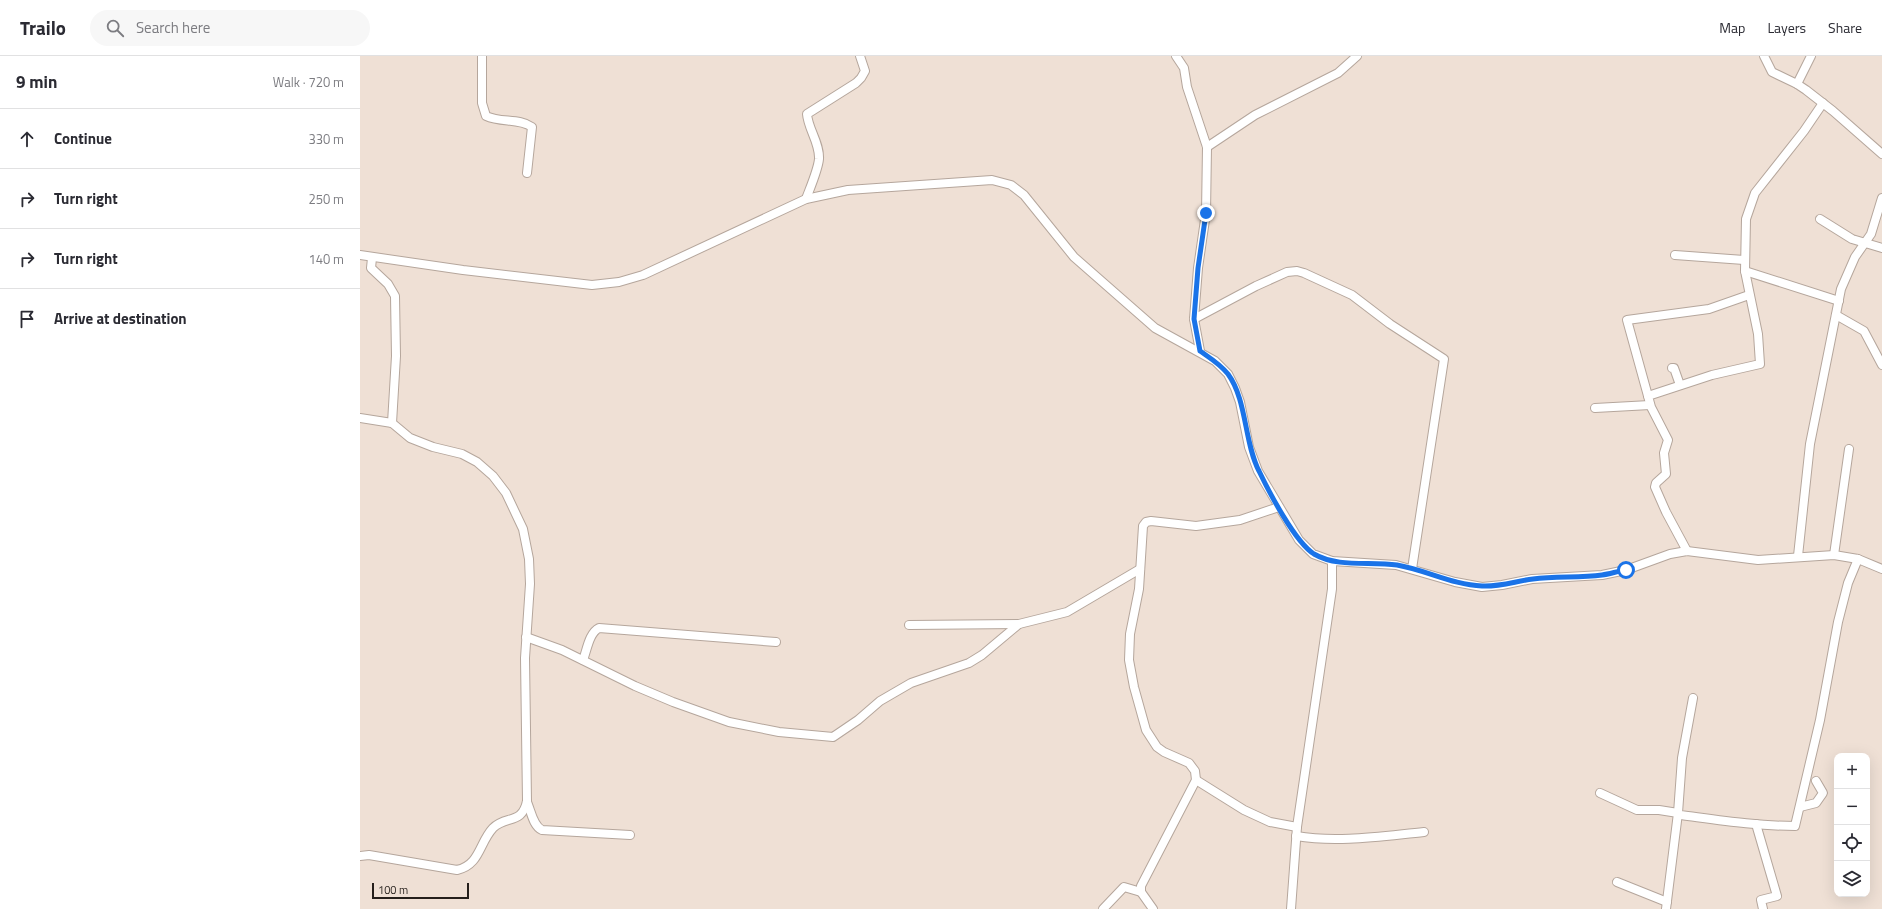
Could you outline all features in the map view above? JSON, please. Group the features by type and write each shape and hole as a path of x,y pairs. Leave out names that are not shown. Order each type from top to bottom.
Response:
{"street":[{"path":"482,56 482,103 486,116 495,120 527,123 532,127 527,173"},
{"path":"806,199 819,159 816,144 807,121 807,114 856,84 865,71 860,56"},
{"path":"1176,56 1184,68 1187,87 1207,147 1206,213 1198,268 1194,319 1200,351"},
{"path":"1207,147 1255,115 1338,73 1357,56"},
{"path":"1764,56 1772,72 1797,84 1823,103 1882,154"},
{"path":"1797,84 1811,56"},
{"path":"1648,396 1712,375 1760,364 1758,334 1745,271 1744,260 1746,219 1755,194 1804,131 1823,103"},
{"path":"360,255 372,258 592,285 618,282 643,275 806,199 848,190 992,180 1011,185 1024,195 1074,257 1155,328 1200,351 1215,361 1228,374 1235,388 1249,447 1258,471 1299,540 1314,554 1332,561 1396,565 1455,582 1482,586 1502,585 1532,579 1602,575 1626,570 1670,554 1687,551 1750,560 1834,554 1858,559 1882,569"},
{"path":"1798,556 1810,444 1839,301 1842,289 1855,258 1871,234 1882,198"},
{"path":"1820,219 1852,239 1882,248"},
{"path":"1676,255 1744,260"},
{"path":"372,258 371,268 388,284 395,296 396,356 392,423"},
{"path":"1745,271 1839,301"},
{"path":"1194,319 1256,286 1287,272 1304,272 1352,295 1390,324 1444,359 1412,569"},
{"path":"1687,551 1666,512 1655,487 1656,483 1666,474 1664,453 1668,440 1650,405 1627,320 1709,309 1749,295"},
{"path":"1836,315 1864,331 1882,365"},
{"path":"1672,368 1674,368 1680,385"},
{"path":"1595,408 1650,405"},
{"path":"360,418 392,423 410,438 433,447 462,454 478,462 493,476 506,493 523,529 530,559 530,591 526,637 526,809 521,815 495,826 472,863 465,868 457,870 369,855 360,856"},
{"path":"1834,554 1849,449"},
{"path":"1141,892 1142,883 1196,780 1194,766 1164,752 1153,741 1146,730 1134,688 1129,660 1130,634 1139,589 1142,531 1146,522 1151,521 1196,526 1240,520 1279,507"},
{"path":"1600,793 1637,810 1659,810 1678,813 1681,815 1756,824 1795,826 1820,720 1838,622 1848,583 1858,559"},
{"path":"1291,909 1297,827 1332,589 1332,561"},
{"path":"909,625 1019,624 1067,612 1140,569"},
{"path":"526,637 583,660 635,686 673,702 728,722 779,732 833,737 858,720 880,701 911,683 969,663 982,655 1019,624"},
{"path":"583,660 592,635 599,628 776,642"},
{"path":"1617,882 1666,905 1678,813 1682,758 1693,698"},
{"path":"1196,780 1251,813 1270,822 1297,827"},
{"path":"1800,808 1816,803 1823,793 1816,781"},
{"path":"527,801 535,824 542,830 630,835"},
{"path":"1756,824 1777,896 1761,900 1763,909"},
{"path":"1296,836 1315,839 1333,839 1424,832"},
{"path":"1103,909 1124,887 1141,892 1153,909"}],"route":[{"path":"1206,213 1205,231 1198,268 1194,319 1200,351 1215,361 1228,374 1240,402 1249,447 1258,471 1299,540 1314,554 1332,561 1396,565 1455,582 1482,586 1502,585 1532,579 1602,575 1626,570"}]}
